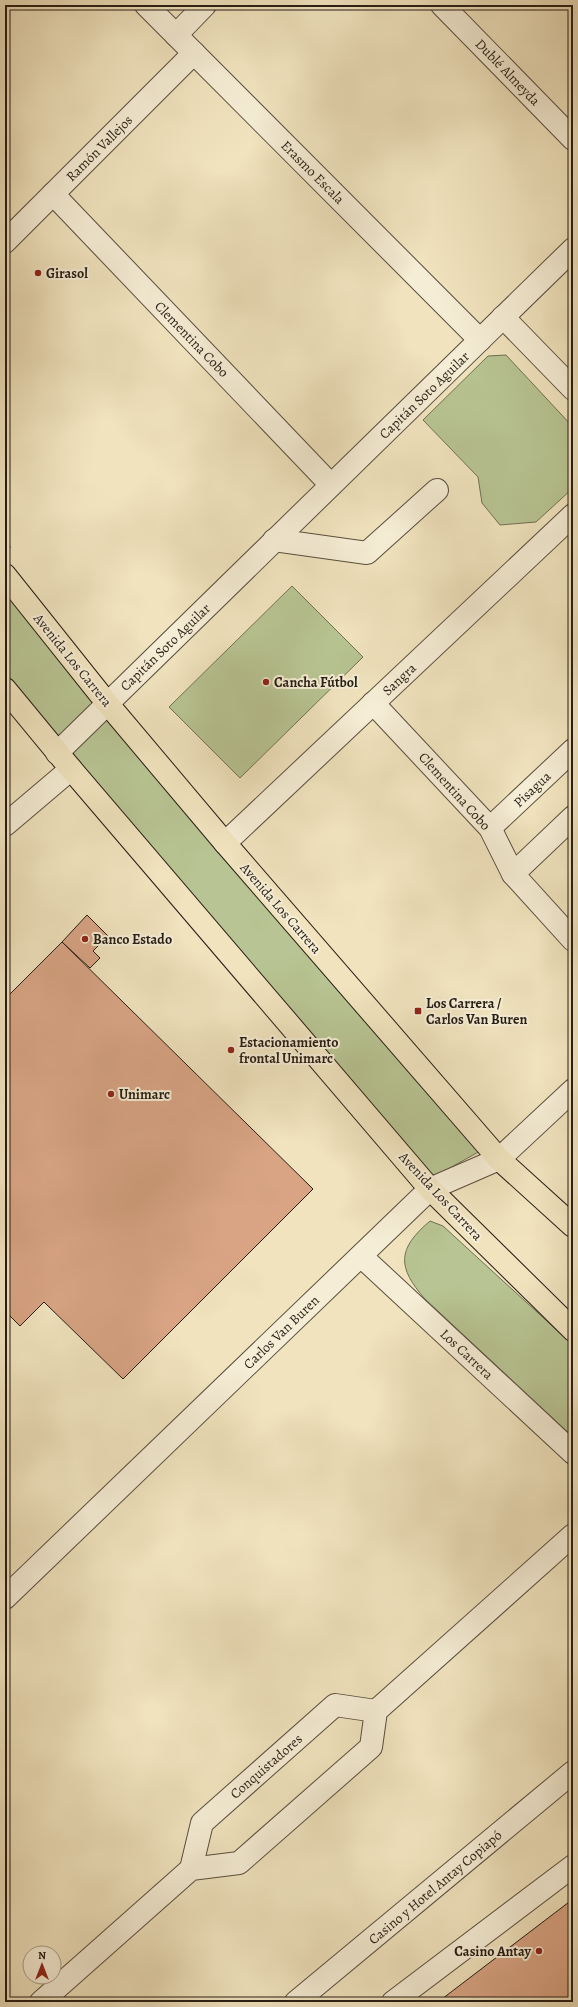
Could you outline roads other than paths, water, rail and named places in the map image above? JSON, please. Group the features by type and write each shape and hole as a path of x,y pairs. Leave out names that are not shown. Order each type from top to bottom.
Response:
{"main road":[{"name":"Avenida Los Carrera","path":"5,575 107,703 225,843 499,1159 573,1226"},
{"name":"Avenida Los Carrera","path":"5,689 64,761 430,1189 573,1330"}],"street":[{"name":"Erasmo Escala","path":"146,5 480,340"},
{"path":"176,35 206,5"},
{"name":"Dublé Almeyda","path":"442,5 573,138"},
{"name":"Ramón Vallejos","path":"5,242 194,53"},
{"name":"Clementina Cobo","path":"53,194 331,485"},
{"name":"Capitán Soto Aguilar","path":"5,825 64,761 107,703 573,249"},
{"path":"503,317 573,389"},
{"path":"274,540 367,553 437,490"},
{"name":"Sangra","path":"225,843 573,515"},
{"name":"Clementina Cobo","path":"373,703 490,828 512,874 573,940"},
{"name":"Pisagua","path":"490,828 573,750"},
{"path":"512,874 573,817"},
{"name":"Carlos Van Buren","path":"5,1598 430,1189 499,1159 573,1090"},
{"name":"Los Carrera","path":"361,1256 573,1453"},
{"path":"40,2002 190,1869 239,1863 371,1747 376,1711 573,1535"},
{"name":"Conquistadores","path":"190,1869 202,1823 335,1705 376,1711"},
{"name":"Casino y Hotel Antay Copiapó","path":"296,2002 573,1772"},
{"path":"393,2002 573,1866"}],"place":[{"name":"Girasol","path":"38,273"},
{"name":"Cancha Fútbol","path":"266,682"},
{"name":"Banco Estado","path":"85,939"},
{"name":"Los Carrera / Carlos Van Buren","path":"418,1011"},
{"name":"Estacionamiento frontal Unimarc","path":"231,1050"},
{"name":"Unimarc","path":"111,1094"},
{"name":"Casino Antay","path":"539,1951"}]}
